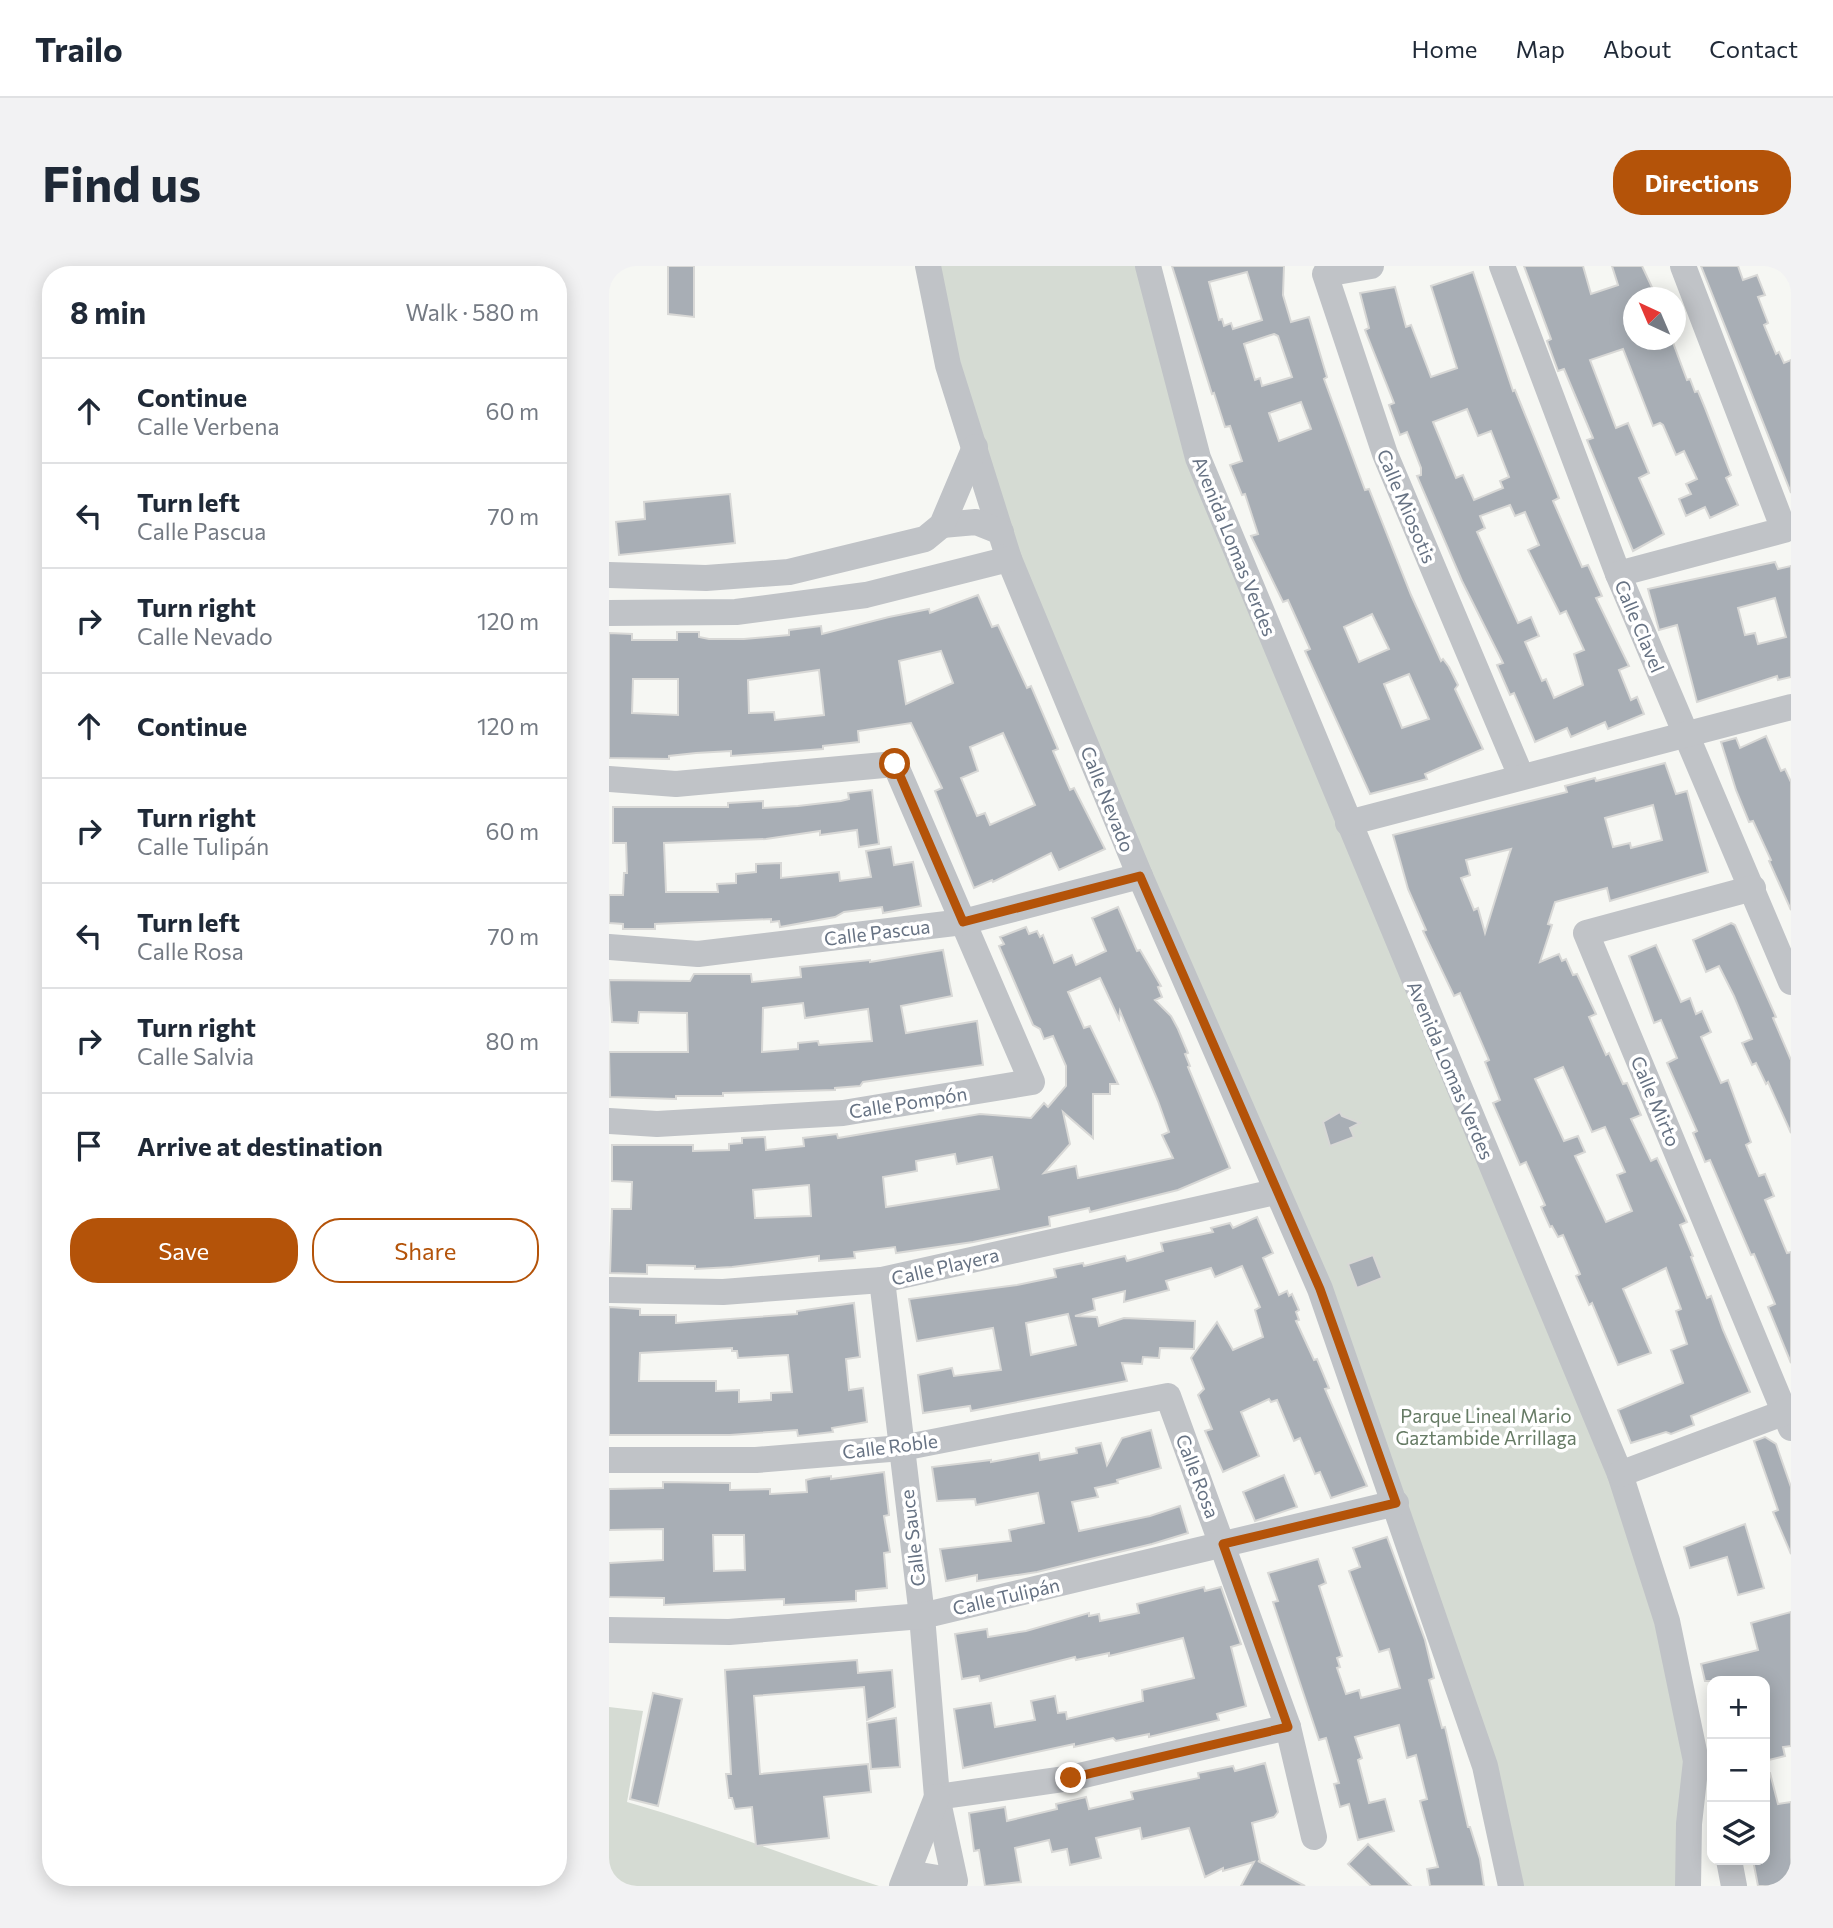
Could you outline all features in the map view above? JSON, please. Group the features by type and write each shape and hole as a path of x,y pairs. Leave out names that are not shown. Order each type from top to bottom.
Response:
{"street":[{"name":"Calle Nevado","path":"928,266 948,365 1009,559 1140,876 1275,1192 1320,1289 1485,1766 1511,1886"},
{"name":"Avenida Lomas Verdes","path":"1148,266 1198,458 1620,1474 1667,1621 1696,1761 1689,1824 1688,1886"},
{"name":"Calle Miosotis","path":"1371,266 1325,274 1385,454 1521,776"},
{"name":"Calle Clavel","path":"1502,266 1618,573 1791,982"},
{"path":"1618,573 1784,530 1683,266"},
{"path":"609,575 706,578 789,572 925,539 942,525 975,447"},
{"path":"942,525 976,522 1001,532"},
{"path":"609,613 736,612 866,595 1009,559"},
{"path":"1348,822 1791,707"},
{"path":"609,779 675,784 895,764 963,922"},
{"name":"Calle Pascua","path":"609,947 698,954 963,922 1140,876"},
{"name":"Calle Mirto","path":"1753,888 1586,933 1789,1416"},
{"name":"Calle Pompón","path":"609,1121 657,1124 843,1113 1032,1082 963,922"},
{"name":"Calle Playera","path":"609,1290 723,1292 882,1280 1275,1192"},
{"name":"Calle Sauce","path":"882,1280 922,1616 937,1797 955,1881 905,1880"},
{"name":"Calle Roble","path":"609,1460 756,1460 902,1448 1168,1396"},
{"name":"Calle Rosa","path":"1168,1396 1288,1727 1314,1837"},
{"path":"1620,1474 1789,1416"},
{"name":"Calle Tulipán","path":"609,1630 729,1632 922,1616 1396,1503"},
{"path":"905,1880 937,1797 1071,1778 1288,1727"},
{"path":"1696,1761 1707,1780"},
{"path":"1731,1865 1734,1886"}],"green space":[{"name":"Parque Lineal Mario Gaztambide Arrillaga","path":"928,266 1148,266 1198,458 1620,1474 1696,1761 1691,1886 1511,1886 1396,1503 1009,559"},
{"path":"609,1707 643,1711 627,1802 879,1886 609,1886"}],"building":[{"path":"668,266 694,266 694,317 668,314"},
{"path":"1172,266 1284,266 1283,295 1291,322 1309,317 1327,377 1324,379 1365,490 1369,489 1411,595 1441,661 1443,659 1449,667 1458,685 1455,689 1483,749 1425,774 1427,779 1370,794 1305,651 1310,649 1288,600 1283,602 1251,536 1258,534 1245,494 1242,495 1230,465 1242,461 1230,426 1225,427 1214,393 1212,394","holes":["1247,272 1262,320 1233,329 1231,323 1224,326 1222,319 1219,320 1209,282","1274,334 1278,336 1292,377 1262,386 1260,378 1255,380 1244,344","1301,402 1311,429 1279,441 1269,413","1372,614 1389,649 1359,662 1344,627","1409,674 1429,719 1402,728 1384,684"]},
{"path":"1524,266 1583,266 1591,294 1618,285 1612,266 1642,266 1652,287 1623,287 1623,349 1590,360 1616,428 1628,423 1649,473 1639,478 1664,534 1633,551 1587,440 1593,438 1564,369 1558,371 1547,341 1551,339"},
{"path":"1701,266 1738,266 1743,280 1757,275 1765,295 1758,297 1768,323 1764,325 1776,354 1779,352 1784,363 1791,360 1791,493"},
{"path":"1473,272 1513,391 1515,390 1559,498 1553,501 1582,567 1588,565 1602,596 1596,598 1629,666 1619,670 1631,700 1637,697 1644,714 1608,729 1605,722 1571,737 1567,728 1535,742 1514,693 1510,695 1497,665 1503,663 1462,581 1417,476 1421,475 1421,468 1407,432 1400,435 1389,405 1394,403 1365,330 1369,328 1360,293 1395,287 1406,327 1411,325 1431,377 1457,368 1431,286","holes":["1467,409 1478,436 1491,431 1509,477 1500,481 1503,488 1474,500 1463,475 1456,478 1433,422","1510,505 1515,516 1525,512 1539,545 1528,550 1560,614 1566,611 1584,650 1574,654 1583,685 1554,698 1546,679 1542,681 1525,642 1539,636 1531,617 1518,623 1477,532 1485,528 1480,516"]},
{"path":"1623,350 1676,350 1687,380 1690,379 1695,392 1698,391 1705,408 1731,475 1726,478 1738,505 1710,518 1705,507 1686,516 1679,499 1691,494 1686,484 1697,479 1684,451 1676,455 1663,425 1660,423 1653,426"},
{"path":"730,494 735,543 619,555 616,522 645,519 644,502"},
{"path":"1775,562 1778,569 1791,566 1791,677 1778,680 1777,676 1697,702 1677,625 1659,630 1648,589","holes":["1775,598 1786,637 1758,644 1755,633 1745,635 1738,608"]},
{"path":"978,595 992,627 998,625 1027,688 1031,686 1058,749 1053,751 1070,790 1074,788 1105,849 1059,870 1051,853 993,882 992,880 974,888 935,791 942,788 911,723 858,731 859,742 823,746 823,749 731,756 731,751 696,753 669,756 669,759 609,758 609,633 632,634 632,640 677,640 677,632 699,632 699,637 709,639 744,639 789,635 789,630 821,626 822,634 929,609 930,613","holes":["941,651 953,683 906,704 899,661","819,670 824,715 775,720 774,712 749,713 748,680","633,679 678,679 678,715 632,713","1003,733 1035,805 990,825 985,813 977,816 961,778 978,771 970,747"]},
{"path":"1766,736 1781,771 1785,769 1791,782 1791,910 1753,821 1749,822 1721,742 1736,738 1740,748"},
{"path":"1665,763 1676,794 1687,791 1708,872 1610,901 1607,888 1555,902 1548,924 1552,925 1540,962 1559,954 1562,961 1566,959 1573,975 1577,974 1596,1014 1589,1017 1606,1055 1609,1053 1623,1084 1627,1083 1641,1115 1631,1119 1651,1161 1657,1158 1687,1222 1680,1225 1693,1256 1691,1257 1707,1298 1711,1296 1750,1392 1691,1416 1694,1425 1671,1434 1666,1432 1631,1443 1618,1410 1683,1383 1671,1350 1687,1344 1676,1311 1681,1309 1666,1268 1623,1289 1651,1353 1618,1365 1592,1303 1589,1305 1576,1276 1580,1274 1563,1235 1558,1237 1552,1226 1550,1227 1541,1207 1545,1205 1526,1162 1520,1165 1493,1103 1500,1100 1485,1062 1489,1060 1460,993 1454,996 1423,931 1426,930 1408,889 1393,835 1567,792 1565,786 1595,778 1596,781","holes":["1653,805 1662,840 1631,848 1630,843 1613,847 1605,818","1511,849 1485,933 1478,908 1474,910 1461,878 1470,875 1466,860","1563,1067 1592,1132 1605,1127 1625,1172 1617,1175 1632,1211 1606,1222 1575,1156 1585,1152 1578,1136 1564,1141 1535,1079"]},
{"path":"872,790 879,844 859,847 857,830 820,835 820,831 766,839 664,843 666,892 718,892 717,884 736,883 736,874 756,872 756,864 781,863 781,878 839,872 840,881 871,877 866,851 891,847 894,865 913,862 921,906 883,913 882,907 844,912 835,917 780,927 779,921 771,922 771,919 655,924 655,929 623,929 623,924 609,923 609,895 623,895 624,873 627,873 626,843 613,843 613,807 728,807 728,803 763,801 763,808 798,806 841,801 849,799 848,793"},
{"path":"1118,907 1137,951 1140,950 1161,986 1158,987 1162,997 1155,1000 1171,1016 1178,1029 1188,1053 1185,1054 1190,1066 1188,1067 1230,1168 1178,1190 1090,1212 1089,1208 1049,1217 1050,1226 973,1242 896,1253 895,1247 854,1252 855,1258 819,1261 819,1256 695,1269 695,1266 647,1265 647,1274 610,1273 612,1209 631,1209 632,1182 612,1181 612,1145 693,1145 693,1151 729,1150 729,1144 742,1143 742,1138 765,1137 766,1150 804,1146 803,1138 837,1134 838,1138 980,1114 1031,1118 1044,1103 1048,1107 1066,1086 1066,1066 1053,1036 1044,1039 1040,1029 1033,1025 999,946 1004,944 1000,937 1026,927 1029,934 1037,931 1040,937 1043,935 1054,963 1072,955 1076,965 1106,951 1092,918","holes":["1100,978 1119,1019 1120,1011 1158,1101 1169,1132 1162,1135 1173,1158 1078,1178 1076,1166 1044,1173 1070,1144 1063,1112 1093,1138 1093,1094 1110,1094 1110,1084 1118,1084 1090,1026 1084,1028 1068,992","955,1154 957,1164 992,1157 999,1189 886,1207 883,1177 917,1171 916,1161","809,1185 811,1216 755,1218 753,1190"]},
{"path":"1731,923 1735,925 1776,1017 1773,1018 1791,1060 1791,1133 1768,1082 1766,1084 1756,1063 1752,1065 1742,1043 1752,1039 1719,966 1706,972 1693,940"},
{"path":"1656,945 1681,1002 1690,998 1696,1014 1702,1011 1711,1032 1701,1037 1721,1083 1728,1080 1751,1142 1746,1145 1759,1176 1765,1174 1774,1196 1765,1200 1787,1253 1791,1252 1791,1363 1768,1307 1775,1304 1710,1160 1705,1162 1693,1133 1697,1131 1667,1063 1677,1058 1661,1020 1654,1023 1629,956"},
{"path":"943,950 952,996 901,1006 906,1033 977,1021 983,1065 863,1082 860,1086 835,1090 723,1093 723,1096 676,1096 676,1099 610,1097 609,1052 688,1052 687,1013 639,1012 638,1023 612,1022 609,980 690,981 694,974 751,974 752,982 801,977 800,967 870,962","holes":["803,1003 805,1018 868,1009 872,1041 819,1045 818,1041 798,1043 798,1049 762,1052 763,1008"]},
{"path":"1340,1112 1342,1116 1360,1123 1350,1128 1354,1137 1330,1146 1323,1122"},
{"path":"1257,1217 1273,1253 1263,1258 1279,1295 1287,1291 1289,1296 1292,1294 1299,1310 1296,1312 1299,1320 1296,1321 1314,1360 1317,1359 1329,1388 1325,1389 1367,1486 1331,1498 1320,1472 1315,1474 1300,1438 1294,1441 1277,1400 1271,1402 1269,1399 1241,1412 1259,1456 1223,1472 1205,1431 1212,1429 1198,1395 1204,1389 1191,1358 1217,1322 1233,1350 1263,1337 1255,1310 1260,1307 1242,1266 1215,1277 1211,1268 1166,1281 1169,1290 1124,1302 1125,1291 1093,1299 1095,1310 1075,1316 1097,1317 1099,1326 1124,1318 1195,1321 1194,1349 1160,1348 1159,1358 1143,1357 1142,1364 1122,1363 1127,1381 971,1411 970,1406 923,1413 918,1375 952,1368 954,1376 1001,1370 993,1328 917,1341 909,1299 1017,1285 1056,1277 1054,1269 1083,1263 1084,1266 1125,1256 1127,1261 1163,1251 1161,1243 1213,1232 1211,1228 1230,1223 1233,1228","holes":["1068,1314 1076,1345 1031,1355 1026,1323"]},
{"path":"1373,1255 1382,1278 1357,1288 1348,1264"},
{"path":"854,1303 860,1357 846,1359 849,1390 863,1388 867,1422 832,1428 833,1432 798,1436 797,1430 730,1435 609,1435 609,1307 640,1309 640,1315 676,1315 676,1323 797,1314 797,1311","holes":["732,1348 732,1351 737,1351 738,1358 788,1355 792,1392 771,1393 771,1400 739,1402 739,1390 716,1391 716,1381 639,1381 640,1353"]},
{"path":"1151,1430 1161,1468 1095,1488 1098,1497 1072,1502 1079,1531 1150,1516 1180,1506 1188,1533 1037,1572 977,1581 977,1575 946,1581 940,1549 1011,1541 1009,1530 1044,1523 1038,1493 976,1505 975,1499 937,1501 932,1467 991,1462 1039,1453 1040,1460 1077,1453 1076,1448 1101,1443 1107,1465 1122,1438"},
{"path":"1765,1437 1776,1444 1791,1487 1791,1554 1773,1512 1778,1510 1754,1441"},
{"path":"884,1472 889,1515 884,1516 890,1552 884,1553 887,1588 856,1591 856,1601 784,1605 784,1599 664,1605 664,1598 609,1597 609,1563 663,1560 663,1529 609,1530 609,1489 663,1488 663,1482 730,1483 730,1490 770,1489 770,1494 807,1492 806,1480 831,1476 831,1479","holes":["713,1535 744,1535 745,1570 714,1571"]},
{"path":"1284,1475 1297,1507 1255,1521 1243,1492"},
{"path":"1745,1524 1764,1588 1738,1595 1727,1557 1690,1568 1684,1547"},
{"path":"1387,1537 1425,1640 1434,1678 1429,1680 1442,1728 1445,1727 1468,1827 1480,1859 1484,1886 1430,1886 1427,1869 1438,1867 1420,1801 1427,1799 1416,1755 1407,1758 1399,1725 1355,1737 1362,1758 1358,1760 1369,1803 1385,1799 1394,1831 1358,1840 1349,1804 1340,1807 1334,1784 1339,1783 1326,1738 1319,1740 1273,1602 1278,1601 1268,1573 1318,1559 1326,1583 1319,1586 1342,1656 1337,1658 1340,1667 1337,1668 1346,1694 1359,1690 1361,1698 1400,1688 1389,1649 1379,1652 1349,1571 1360,1567 1353,1548"},
{"path":"1204,1587 1205,1591 1221,1587 1241,1644 1231,1647 1246,1706 1217,1714 1219,1720 1149,1737 1149,1734 1116,1741 1113,1738 1074,1747 1074,1744 963,1768 954,1709 991,1703 995,1727 1035,1720 1031,1701 1055,1696 1058,1713 1066,1712 1067,1719 1143,1701 1142,1690 1194,1678 1183,1638 1109,1656 1109,1653 1076,1660 1075,1657 980,1681 979,1676 962,1679 955,1634 987,1629 988,1637 1026,1631 1089,1613 1089,1616 1099,1614 1100,1621 1139,1613 1137,1604"},
{"path":"1791,1612 1791,1746 1783,1747 1785,1756 1770,1760 1770,1676 1707,1676 1705,1681 1701,1664 1758,1650 1751,1623"},
{"path":"857,1660 858,1673 892,1670 895,1707 867,1720 864,1687 754,1696 760,1774 868,1764 871,1792 824,1797 829,1838 756,1846 752,1807 735,1809 732,1798 729,1798 726,1774 731,1774 725,1670"},
{"path":"653,1693 682,1699 658,1806 630,1799"},
{"path":"896,1718 900,1767 871,1769 867,1723"},
{"path":"1265,1763 1278,1812 1274,1817 1252,1823 1258,1861 1305,1886 1241,1886 1254,1862 1223,1871 1223,1868 1205,1877 1189,1828 1142,1839 1140,1828 1096,1838 1101,1858 1070,1865 1067,1849 1052,1852 1049,1840 1015,1848 1021,1882 985,1886 979,1850 974,1851 969,1813 1005,1807 1007,1821 1057,1809 1056,1804 1086,1797 1089,1809 1133,1799 1131,1792 1199,1778 1198,1773 1233,1766 1235,1771"},
{"path":"1770,1773 1778,1804 1791,1802 1791,1886 1758,1886 1754,1865 1770,1865"},
{"path":"1368,1844 1411,1886 1371,1886 1348,1864"}],"route":[{"path":"895,764 963,922 1140,876 1275,1192 1320,1289 1396,1503 1223,1544 1288,1727 1071,1778"}]}
